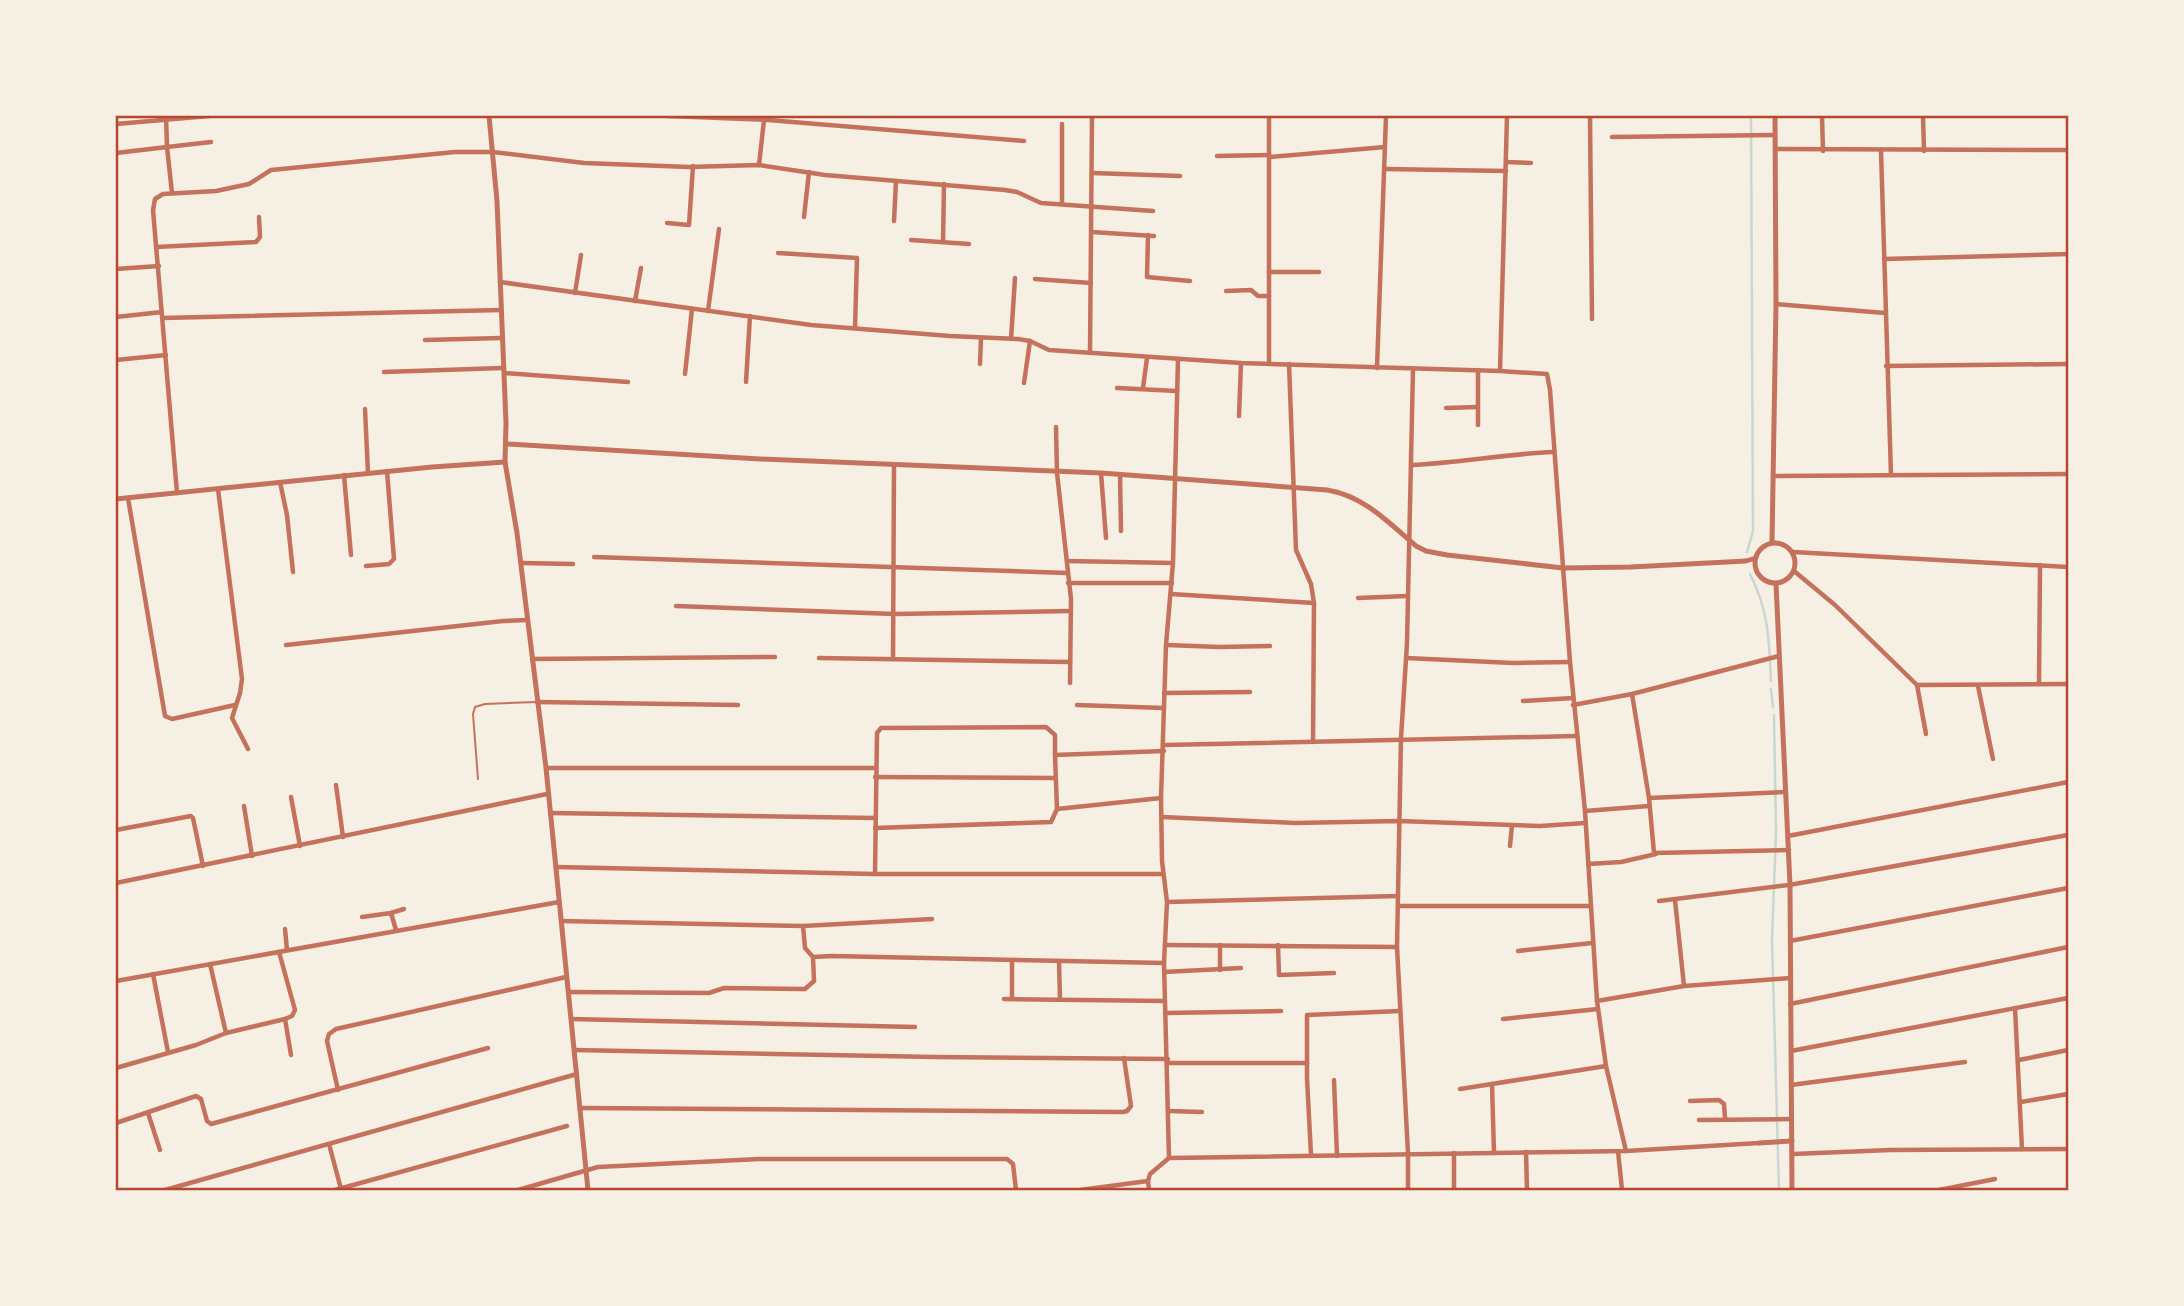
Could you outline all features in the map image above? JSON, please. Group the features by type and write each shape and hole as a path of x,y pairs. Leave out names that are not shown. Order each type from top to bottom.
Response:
{"street":[{"path":"116,124 209,116"},
{"path":"489,116 501,310 505,462 521,563 546,768 580,1108 578,1123 588,1191"},
{"path":"668,116 764,120 1024,141"},
{"path":"1090,354 1092,116"},
{"path":"1269,116 1269,364"},
{"path":"1377,368 1387,116"},
{"path":"1500,371 1507,116"},
{"path":"1590,116 1592,319"},
{"path":"1775,116 1776,304 1772,535 1775,543"},
{"path":"1822,116 1823,150"},
{"path":"1923,116 1924,151"},
{"path":"166,118 172,193"},
{"path":"759,165 764,120"},
{"path":"1062,124 1062,204"},
{"path":"1612,137 1775,135"},
{"path":"116,153 211,142"},
{"path":"1217,156 1269,156 1385,146"},
{"path":"1775,149 2068,150"},
{"path":"1881,151 1891,475"},
{"path":"177,493 153,210 157,197 163,194 216,191 249,184 271,170 455,152 493,152 584,163 759,165 809,173 1013,191 1041,203 1153,211"},
{"path":"1506,162 1531,163"},
{"path":"667,223 689,225 693,166"},
{"path":"1385,169 1506,171"},
{"path":"804,217 809,173"},
{"path":"1092,173 1180,176"},
{"path":"894,221 896,181"},
{"path":"943,242 944,184"},
{"path":"156,247 256,242 260,237 259,217"},
{"path":"708,311 719,229"},
{"path":"1092,232 1151,235 1147,277 1190,281"},
{"path":"911,240 969,244"},
{"path":"778,253 857,258 855,328"},
{"path":"1884,258 2068,254"},
{"path":"575,293 581,255"},
{"path":"116,269 159,267"},
{"path":"635,301 641,268"},
{"path":"1269,272 1319,271"},
{"path":"1012,339 1015,278"},
{"path":"1035,279 1091,283"},
{"path":"499,282 855,328 1030,341 1046,350 1090,354 1241,363 1544,373 1548,376 1573,702 1585,811 1597,1001 1606,1066 1626,1151"},
{"path":"1226,291 1251,290 1258,296 1269,296"},
{"path":"1776,304 1885,313"},
{"path":"685,374 692,309"},
{"path":"116,317 501,310"},
{"path":"746,382 750,316"},
{"path":"425,340 501,338"},
{"path":"980,364 981,338"},
{"path":"1024,383 1030,341"},
{"path":"116,360 166,355"},
{"path":"1143,388 1147,358"},
{"path":"1169,1158 1164,1001 1167,902 1166,884 1162,874 1161,798 1166,645 1173,563 1178,359"},
{"path":"1240,416 1241,363"},
{"path":"1289,364 1296,550 1311,584 1314,603 1313,742"},
{"path":"1886,366 2068,364"},
{"path":"1408,1191 1397,947 1413,369"},
{"path":"1478,370 1478,425"},
{"path":"384,372 503,371 628,382"},
{"path":"1116,388 1177,391"},
{"path":"1446,408 1478,407"},
{"path":"365,409 368,473"},
{"path":"1056,427 1057,472 1071,611 1070,683"},
{"path":"506,444 894,466 1120,474 1327,489 1350,495 1368,505 1421,549 1440,554 1563,568 1755,561"},
{"path":"1411,465 1553,452"},
{"path":"116,499 344,475 505,462"},
{"path":"893,659 894,466"},
{"path":"366,566 389,564 394,559 387,471"},
{"path":"1101,473 1106,538"},
{"path":"1120,474 1121,531"},
{"path":"1774,476 2068,474"},
{"path":"344,475 351,555"},
{"path":"280,482 287,515 293,572"},
{"path":"218,489 242,679 232,718 248,749"},
{"path":"128,498 165,716 172,719 235,705"},
{"path":"1775,543 1784,544 1794,555 1793,573 1774,586 1760,577 1755,561 1759,551 1775,543"},
{"path":"1794,555 1804,553 2068,566"},
{"path":"594,556 1067,573"},
{"path":"1067,561 1173,563"},
{"path":"521,563 573,564"},
{"path":"2039,684 2040,565"},
{"path":"1793,573 1802,576 1917,685 1926,734"},
{"path":"1068,583 1172,583"},
{"path":"1774,586 1790,885 1792,1191"},
{"path":"1171,594 1314,603"},
{"path":"1358,598 1407,596"},
{"path":"676,607 895,614 1071,611"},
{"path":"286,645 527,620"},
{"path":"1166,645 1270,646"},
{"path":"1524,701 1573,702 1632,694 1778,656"},
{"path":"532,659 775,657"},
{"path":"819,658 1070,662"},
{"path":"1406,658 1513,663 1570,662"},
{"path":"1917,685 2068,684"},
{"path":"1978,686 1993,759"},
{"path":"1164,693 1250,692"},
{"path":"1632,694 1649,798 1651,848 1656,854"},
{"path":"537,702 738,705"},
{"path":"1077,705 1164,708"},
{"path":"875,828 1047,823 1054,819 1057,809 1055,735 1046,727 882,728 877,732 875,777 875,818 875,828 875,874"},
{"path":"1055,755 1401,738 1577,736"},
{"path":"546,768 876,768"},
{"path":"875,777 1055,778"},
{"path":"1788,836 2068,782"},
{"path":"337,785 343,837"},
{"path":"1649,798 1786,792"},
{"path":"116,883 547,794"},
{"path":"291,797 300,846"},
{"path":"1057,809 1161,798"},
{"path":"244,806 252,856"},
{"path":"1585,811 1649,806"},
{"path":"550,813 875,818"},
{"path":"116,830 191,816 203,866"},
{"path":"1162,817 1295,823 1585,823"},
{"path":"1510,846 1512,825"},
{"path":"1660,901 1790,885 2068,835"},
{"path":"1588,864 1621,862 1656,854 1788,850"},
{"path":"556,867 875,874 1162,874"},
{"path":"1790,941 2068,888"},
{"path":"1167,902 1398,896"},
{"path":"1675,900 1684,986"},
{"path":"116,981 559,902"},
{"path":"1398,906 1590,906"},
{"path":"362,917 404,909"},
{"path":"391,913 397,930"},
{"path":"561,921 803,926 932,919"},
{"path":"568,992 709,993 722,988 805,989 814,981 813,957 805,948 803,926"},
{"path":"285,929 287,950"},
{"path":"1518,951 1592,943"},
{"path":"1220,945 1220,970"},
{"path":"1278,945 1279,975 1334,973"},
{"path":"1166,946 1397,947"},
{"path":"1790,1004 2068,947"},
{"path":"116,1068 197,1045 226,1033 292,1016 295,1010 279,952"},
{"path":"813,957 1164,963"},
{"path":"1012,960 1012,999"},
{"path":"1059,961 1060,1000"},
{"path":"210,964 226,1033"},
{"path":"1164,972 1241,968"},
{"path":"153,974 168,1052"},
{"path":"338,1090 327,1041 329,1034 336,1029 566,977"},
{"path":"1597,1001 1684,986 1789,978"},
{"path":"1791,1051 2068,998"},
{"path":"1004,999 1164,1001"},
{"path":"2015,1008 2022,1149"},
{"path":"1503,1019 1598,1009"},
{"path":"1311,1155 1307,1015 1400,1011"},
{"path":"1165,1013 1281,1012"},
{"path":"285,1019 291,1055"},
{"path":"571,1019 915,1027"},
{"path":"116,1123 196,1096 201,1099 207,1121 211,1124 488,1048"},
{"path":"574,1050 1307,1063"},
{"path":"2019,1060 2068,1050"},
{"path":"580,1108 1123,1112 1128,1111 1131,1106 1125,1058"},
{"path":"1791,1085 1965,1062"},
{"path":"1460,1089 1606,1066"},
{"path":"165,1191 576,1074"},
{"path":"1334,1080 1337,1156"},
{"path":"1492,1084 1494,1153"},
{"path":"2021,1102 2068,1094"},
{"path":"1690,1101 1719,1100 1724,1104 1725,1118"},
{"path":"1168,1111 1202,1112"},
{"path":"148,1113 160,1150"},
{"path":"1699,1120 1791,1119"},
{"path":"329,1144 338,1190 567,1126"},
{"path":"1149,1191 1150,1174 1169,1158 1626,1151 1792,1141"},
{"path":"1793,1154 1890,1150 2068,1149"},
{"path":"1618,1151 1622,1191"},
{"path":"1526,1152 1527,1191"},
{"path":"1454,1153 1454,1188"},
{"path":"518,1191 598,1167 759,1159 1007,1159 1013,1164 1016,1191"},
{"path":"1939,1191 1995,1179"},
{"path":"1080,1191 1148,1181"}],"lane":[{"path":"478,779 472,714 475,707 485,704 537,702"}],"waterway":[{"path":"1747,552 1753,531 1751,116"},
{"path":"1750,574 1764,613 1771,681"},
{"path":"1771,689 1773,707"},
{"path":"1774,715 1776,832 1772,940 1779,1190"}]}
